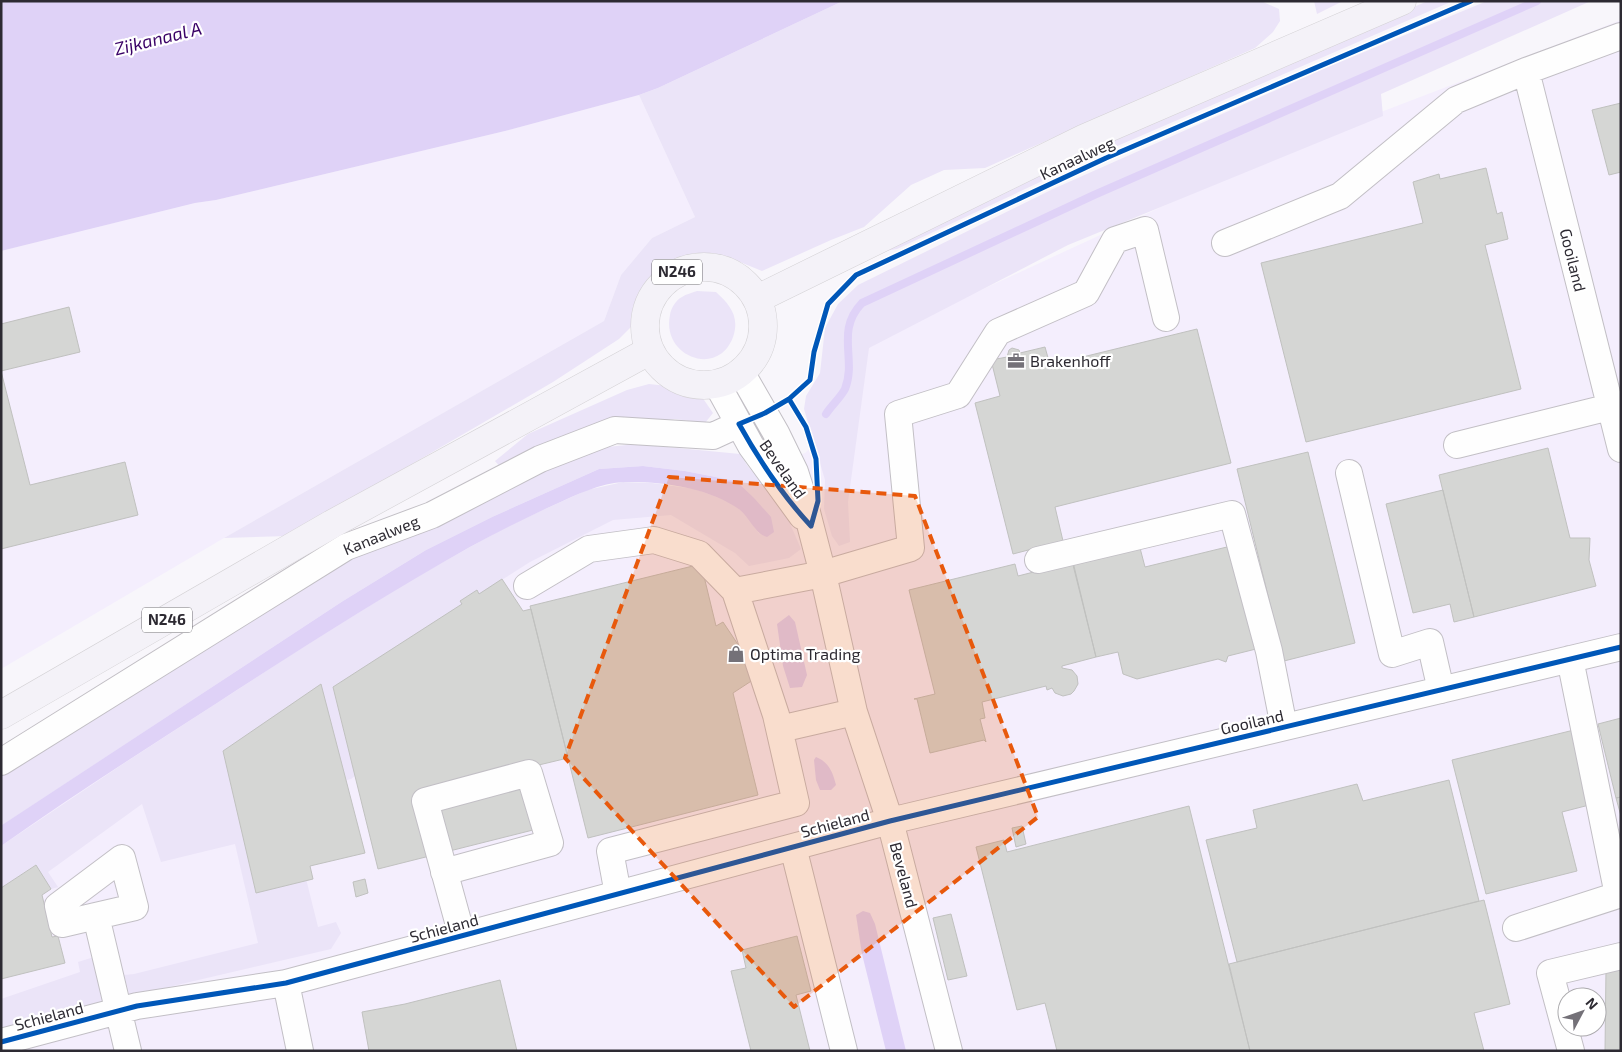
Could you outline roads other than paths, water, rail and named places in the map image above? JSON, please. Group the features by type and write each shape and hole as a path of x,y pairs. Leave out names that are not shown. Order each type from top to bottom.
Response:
{"main road":[{"name":"Kanaalweg","path":"757,298 1086,138 1402,1"},
{"name":"N246","path":"649,351 644,320 654,292 677,272 707,266 736,276 757,298"},
{"path":"649,351 661,367 677,379 697,385 729,378 754,357 762,338 763,318 757,298"},
{"name":"Kanaalweg","path":"1,715 332,524 649,351"}],"street":[{"path":"1225,243 1340,196 1456,100 1526,71 1621,36"},
{"name":"Gooiland","path":"1526,71 1621,449"},
{"path":"735,591 823,574 911,548 898,414 958,395 998,332 1086,293 1115,240 1145,230 1166,318"},
{"name":"Beveland","path":"729,378 739,424 757,454 797,510 811,526"},
{"name":"Beveland","path":"729,378 768,420 795,472 823,574 854,712 890,821 950,1051"},
{"path":"1457,445 1610,407"},
{"name":"Kanaalweg","path":"1,762 346,547 432,515 540,459 615,430 713,436 739,424"},
{"path":"1349,473 1392,654 1430,642 1441,690"},
{"path":"1038,560 1232,514 1269,651 1284,727"},
{"path":"527,586 589,549 654,540 699,554 735,591 776,715 796,803 610,851 618,894"},
{"name":"Gooiland","path":"890,821 1621,646"},
{"path":"1516,928 1618,895 1570,659"},
{"path":"780,729 854,712"},
{"path":"444,872 550,843 529,773 425,801 444,872 462,936"},
{"name":"Schieland","path":"1,1042 137,1006 286,983 890,821"},
{"path":"793,847 844,1051"},
{"path":"96,916 128,1051"},
{"path":"1571,1051 1550,973 1621,956"},
{"path":"286,983 300,1051"}],"water":[{"name":"Zijkanaal A","path":"1,1 843,1 658,88 639,95 505,131 216,200 195,203 1,251"},
{"path":"643,466 685,471 736,481 771,517 774,532 767,537 759,533 744,513 728,502 685,487 625,482 597,487 522,520 470,547 374,604 135,756 1,846 2,825 343,601 426,550 492,517 599,469"},
{"path":"789,615 795,622 807,675 802,687 790,688 783,666 777,624"},
{"path":"816,757 824,762 832,772 836,785 831,790 820,790 816,780 814,760"},
{"path":"863,911 870,913 875,924 906,1051 886,1051 862,954 856,915"}],"waterway":[{"path":"826,414 845,389 849,367 848,335 850,324 862,303 1094,195 1537,1"}],"place":[{"name":"Brakenhoff","path":"1016,361"},
{"name":"Optima Trading","path":"736,654"}]}
